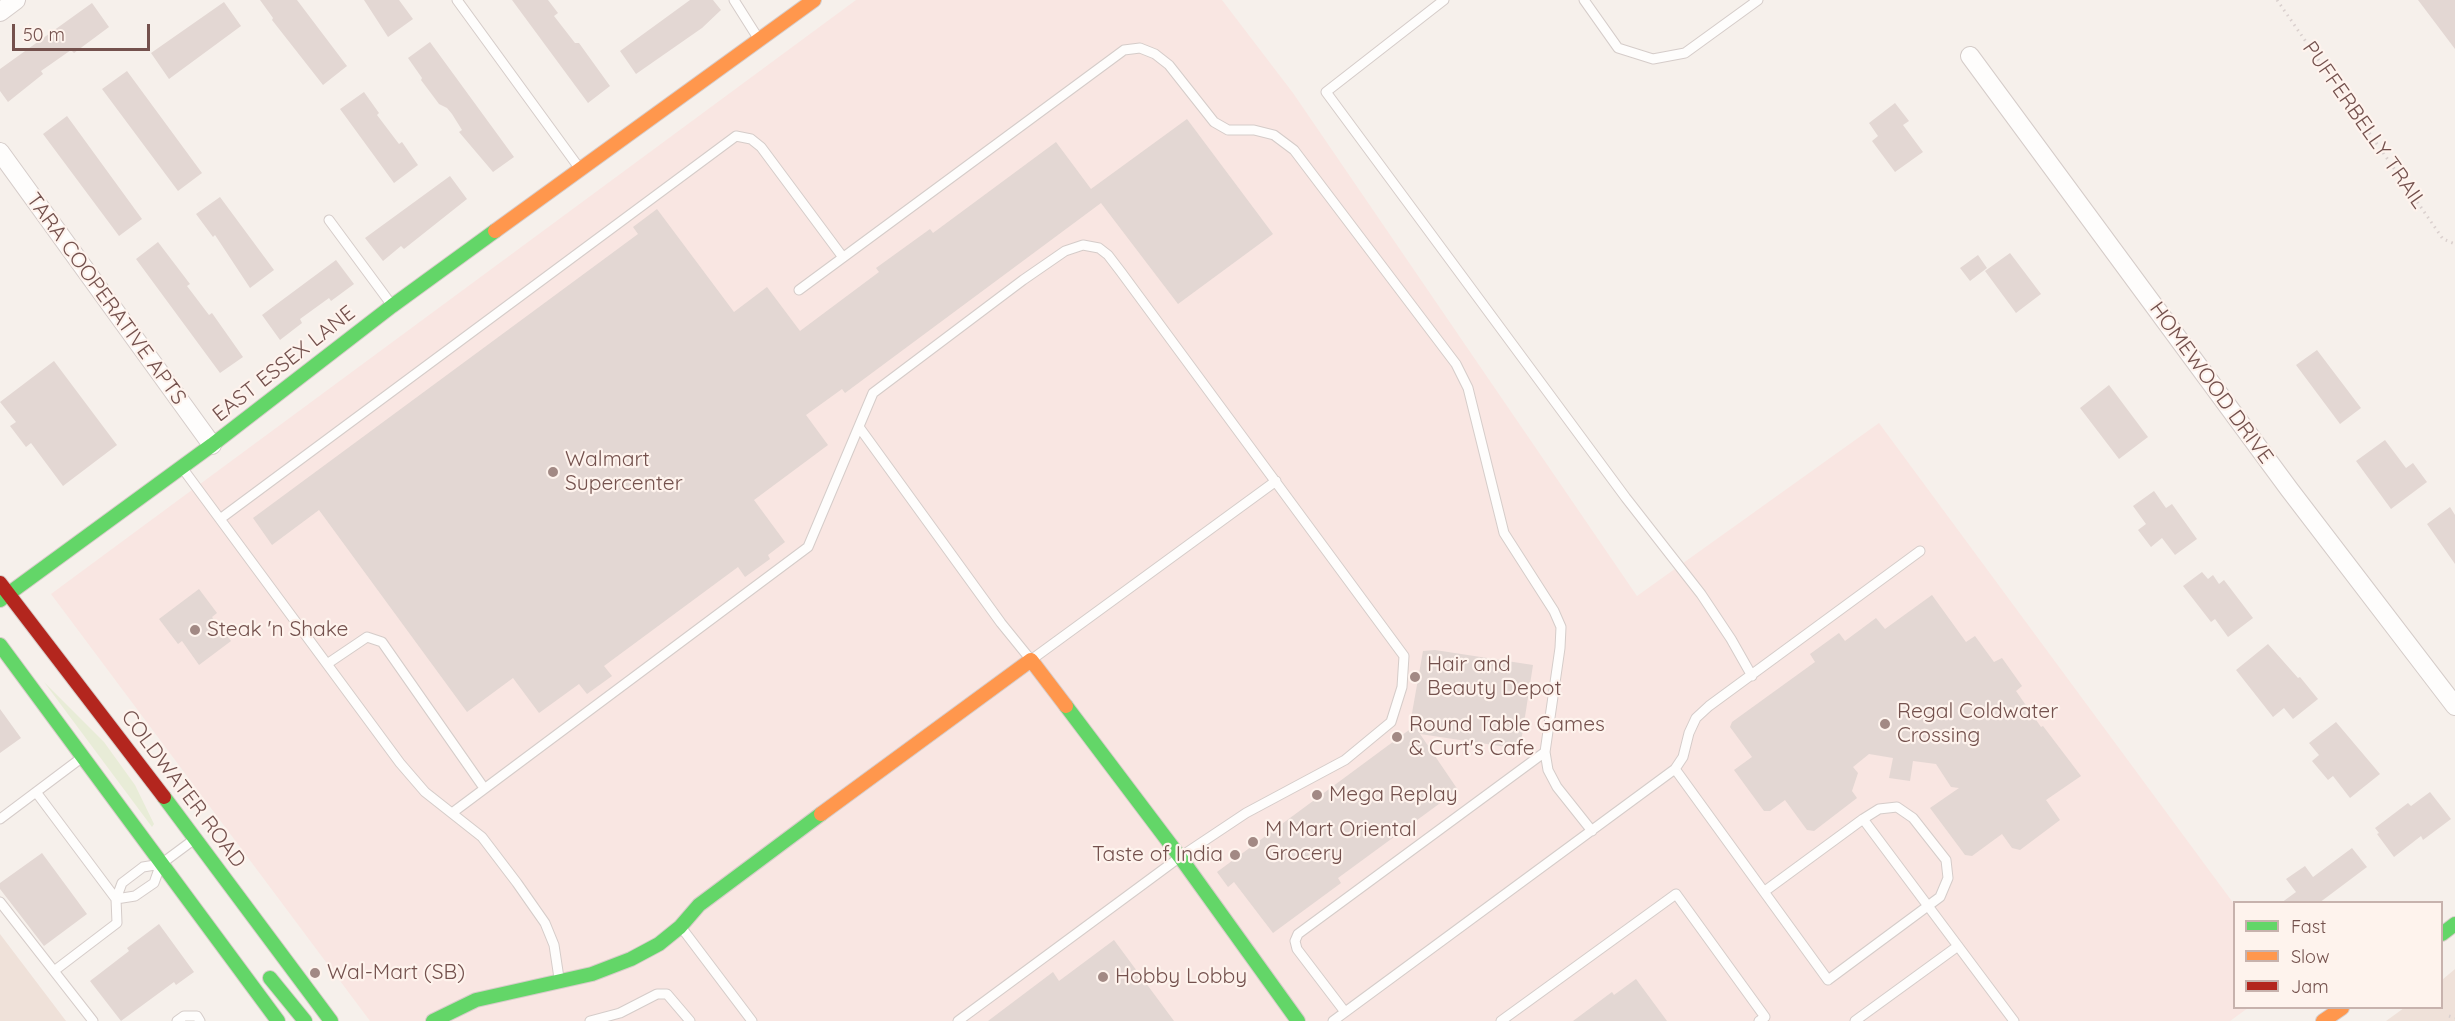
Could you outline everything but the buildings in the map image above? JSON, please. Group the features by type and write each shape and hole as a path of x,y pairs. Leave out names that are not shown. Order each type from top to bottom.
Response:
{"street":[{"path":"0,12 16,0"},
{"name":"EAST ESSEX LANE","path":"2,593 182,467 392,306 814,0"},
{"name":"HOMEWOOD DRIVE","path":"1970,56 2289,489 2455,706"},
{"name":"TARA COOPERATIVE APTS","path":"0,152 212,445"},
{"name":"COLDWATER ROAD","path":"2,593 104,717 266,936 332,1021"},
{"path":"0,645 278,1021"},
{"path":"433,1021 476,1000 592,974 631,959 658,944 680,927 699,905 1031,660 1180,857 1298,1021"},
{"path":"75,704 84,712 104,717"},
{"path":"161,864 189,874"},
{"path":"2443,933 2455,924"},
{"path":"209,926 222,931 248,955"},
{"path":"251,937 266,936"},
{"path":"265,971 305,1021"},
{"path":"2323,1021 2341,1009"}],"lane":[{"path":"457,0 581,171"},
{"path":"734,0 760,40"},
{"path":"1444,0 1326,92 1619,489 1701,594 1752,676"},
{"path":"1584,0 1618,48 1653,59 1684,53 1758,0"},
{"path":"799,290 842,256 1124,50 1140,48 1155,54 1169,65 1215,122 1228,130 1254,130 1274,135 1294,150 1456,364 1468,388 1504,533 1554,611 1560,627 1560,648 1545,752 1548,770 1557,787 1592,831"},
{"path":"220,519 736,136 751,139 761,147 842,256"},
{"path":"329,220 392,306"},
{"path":"452,813 808,547 873,393 1065,251 1083,245 1099,248 1108,255 1404,656 1402,687 1391,722 1345,760 1246,813 1180,857 958,1021"},
{"path":"859,427 1001,623 1031,660 1276,481"},
{"path":"182,467 400,763 425,792 482,837 545,923 554,945 560,981"},
{"path":"1333,1021 1675,769 1683,757 1689,733 1696,718 1920,551"},
{"path":"327,664 367,637 382,642 484,788"},
{"path":"1345,1012 1297,949 1295,941 1298,934 1545,752"},
{"path":"0,819 82,758"},
{"path":"1675,769 1828,980 1940,897 1948,878 1946,860 1913,818 1897,807 1879,809 1765,891"},
{"path":"36,792 116,899"},
{"path":"1863,819 2014,1021"},
{"path":"54,970 117,923 116,899 122,883 143,867 161,864 194,838"},
{"path":"116,899 135,896 154,883 161,864"},
{"path":"1501,1021 1676,894 1765,1017 1759,1021"},
{"path":"0,902 93,1021"},
{"path":"680,927 749,1020"},
{"path":"1855,1021 1958,946"},
{"path":"590,1021 620,1013 657,994 667,994 690,1021"},
{"path":"177,1021 184,1016 197,1016 200,1021"}],"path":[{"name":"PUFFERBELLY TRAIL","path":"2277,0 2443,239 2455,244"},
{"path":"2449,1016 2455,1018"}],"shaded area":[{"path":"856,0 1222,0 1293,93 1637,596 1879,423 2233,903 2233,1009 2247,1009 2230,1021 370,1021 51,594"},
{"path":"0,934 66,1021 0,1021"},
{"path":"2455,969 2455,1021 2386,1021 2403,1009 2443,1009 2443,979"}],"green space":[{"path":"44,682 104,742 135,785 154,824 152,827"}],"traffic: fast":[{"path":"0,600 212,445 392,306 495,231"},
{"path":"0,645 278,1021"},
{"path":"1066,706 1180,857 1298,1021"},
{"path":"164,797 331,1021"},
{"path":"433,1021 476,1000 592,974 631,959 659,944 680,927 699,905 821,814"},
{"path":"2443,933 2455,924"},
{"path":"270,978 305,1021"}],"traffic: slow":[{"path":"495,231 814,0"},
{"path":"821,814 1031,660 1066,706"},
{"path":"2323,1021 2341,1009"}],"traffic: jam":[{"path":"0,583 164,797"}],"place":[{"name":"Walmart Supercenter","path":"553,472"},
{"name":"Steak 'n Shake","path":"195,630"},
{"name":"Hair and Beauty Depot","path":"1415,677"},
{"name":"Regal Coldwater Crossing","path":"1885,724"},
{"name":"Round Table Games & Curt's Cafe","path":"1397,737"},
{"name":"Mega Replay","path":"1317,795"},
{"name":"M Mart Oriental Grocery","path":"1253,842"},
{"name":"Taste of India","path":"1235,855"},
{"name":"Wal-Mart (SB)","path":"315,973"},
{"name":"Hobby Lobby","path":"1103,977"}]}
